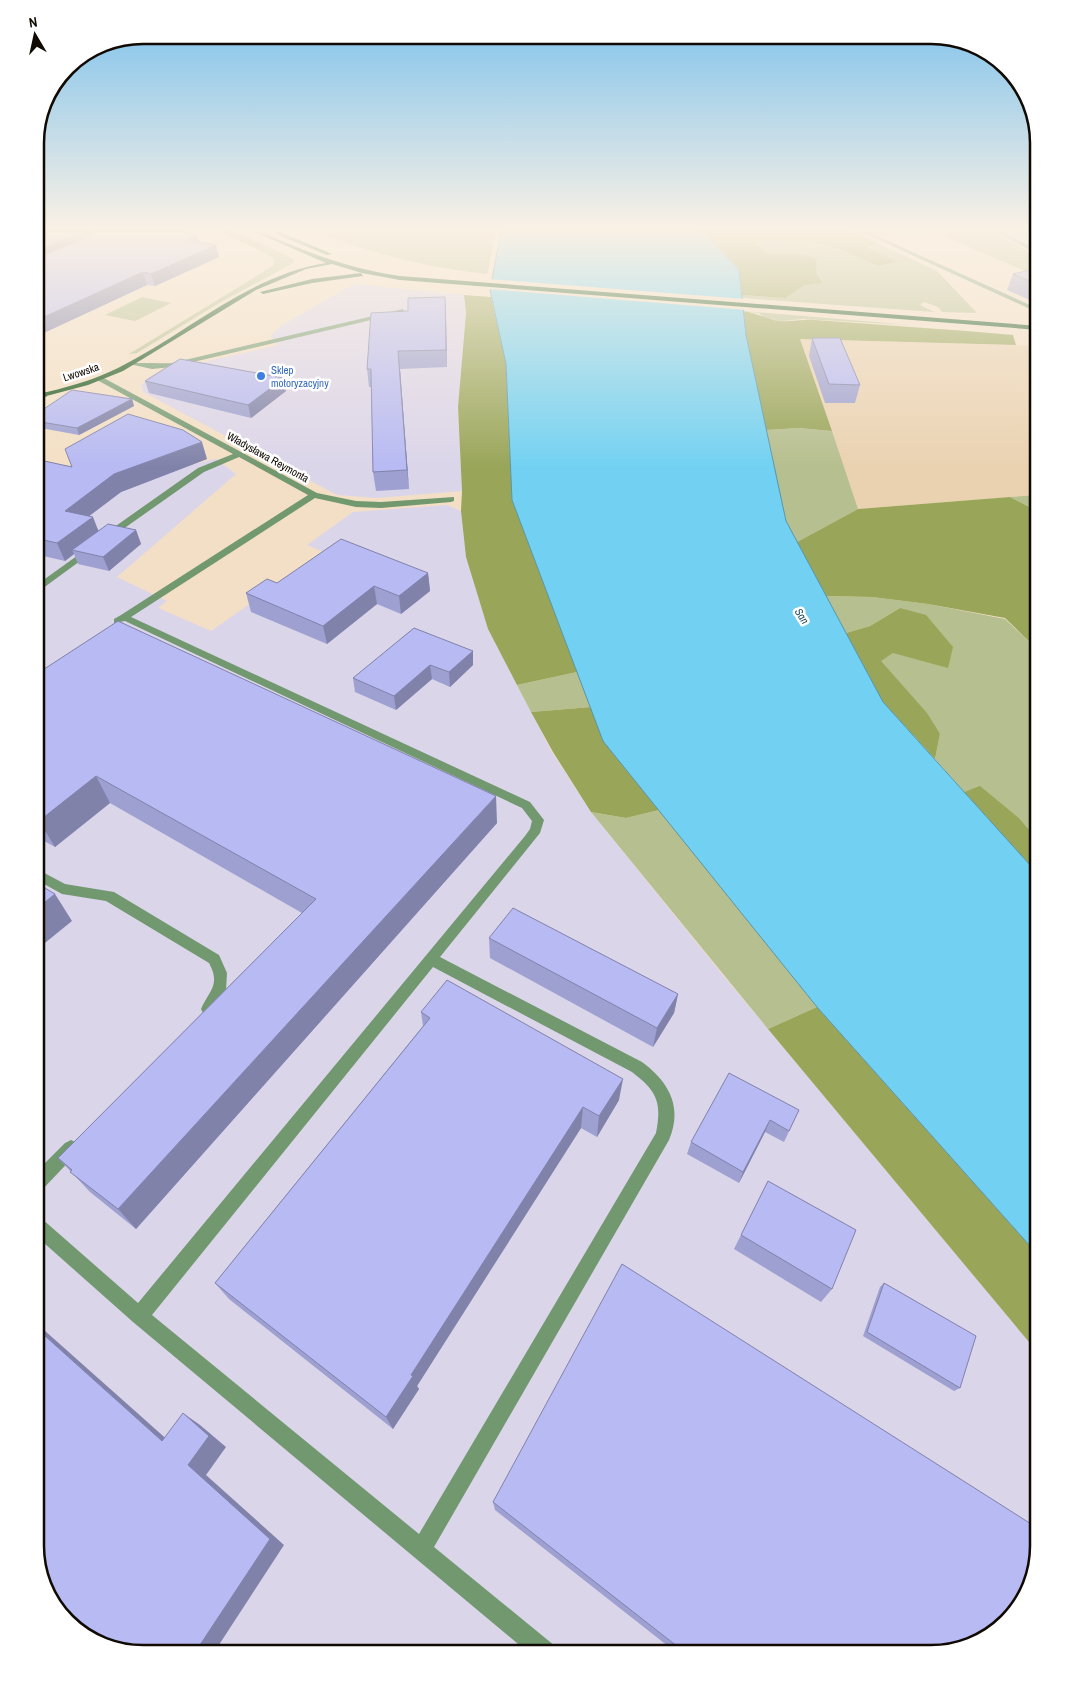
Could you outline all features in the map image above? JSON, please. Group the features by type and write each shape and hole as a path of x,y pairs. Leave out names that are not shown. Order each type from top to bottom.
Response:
{"main road":[{"name":"Lwowska","path":"44,395 100,378 132,364 221,310"},
{"name":"Lwowska","path":"209,317 224,310"},
{"path":"806,310 1030,327"}],"street":[{"name":"Lwowska","path":"132,364 152,367 172,365 403,311"},
{"name":"Władysława Reymonta","path":"100,378 314,495 108,628"},
{"path":"44,585 141,511 200,470 239,454"},
{"path":"314,495 356,504 451,499"},
{"path":"124,617 526,805 538,820 536,830 139,1316"},
{"path":"44,878 62,889 109,896 214,959 220,968 222,982 218,998 198,1020"},
{"path":"421,1550 664,1135 667,1117 666,1098 656,1080 637,1067 431,959"},
{"path":"44,1176 83,1137"},
{"path":"44,1232 139,1316 536,1645"}],"shaded area":[{"path":"309,310 466,310 458,407 462,491 377,498 337,495 143,392 141,385 150,377 164,371 279,345 270,336 281,326"},
{"path":"800,339 1030,346 1030,496 858,509"},
{"path":"216,459 236,474 117,577 167,601 158,608 211,631 324,552 307,545 353,512 447,505 461,511 466,557 488,629 552,752 591,812 722,974 1030,1343 1029,1557 942,1644 136,1645 111,1640 88,1629 68,1612 60,1601 49,1578 44,1547 44,477 140,476"}],"green space":[{"path":"116,310 157,310 135,321 105,315"},
{"path":"201,310 208,310 137,353 129,354"},
{"path":"466,310 494,310 506,364 512,500 577,672 517,685 488,629 466,557 461,511 462,491 458,407"},
{"path":"904,310 930,310 934,312"},
{"path":"940,310 974,310 977,313 942,312"},
{"path":"743,311 910,325 803,319 782,321 765,318 759,313"},
{"path":"743,311 780,321 814,320 1013,335 1016,345 800,339 832,431 799,428 766,430 746,335"},
{"path":"799,428 832,431 858,509 797,542 786,521 766,430"},
{"path":"1030,496 1030,507 1010,497"},
{"path":"1010,497 1030,507 1030,642 1005,618 928,604 872,597 826,596 797,542 858,509"},
{"path":"826,596 872,597 928,604 1005,619 1030,643 1030,831 1019,818 980,787 964,792 935,759 940,734 880,661 893,653 900,608 870,626 846,633"},
{"path":"900,608 926,615 953,647 948,668 893,653 881,661 927,713 940,734 935,759 883,702 846,633 870,626"},
{"path":"577,672 591,707 531,712 517,685"},
{"path":"591,707 603,741 659,810 626,818 591,812 553,752 531,712"},
{"path":"980,786 1019,818 1030,831 1030,865 964,792"},
{"path":"659,810 817,1007 768,1029 591,812 626,818"},
{"path":"817,1007 1030,1246 1030,1343 768,1029"}],"water":[{"name":"San","path":"494,310 743,310 746,335 786,521 883,702 1030,865 1030,1246 817,1007 603,741 512,500 506,364"}],"building":[{"path":"44,310 60,310 44,317"},
{"path":"445,310 446,350 398,351 407,470 373,472 371,369 367,369 371,313"},
{"path":"812,338 840,338 860,385 829,384"},
{"path":"180,359 284,378 248,405 145,381"},
{"path":"72,390 132,399 77,428 44,422 44,409"},
{"path":"128,414 183,430 202,442 114,474 65,511 93,517 57,543 44,540 44,461 72,467 65,449"},
{"path":"108,524 136,530 103,557 72,550"},
{"path":"341,539 428,573 399,596 374,586 323,626 246,593 267,579 277,583"},
{"path":"118,621 496,796 118,1209 70,1172 72,1170 58,1158 316,899 96,776 44,817 44,669"},
{"path":"414,628 473,651 449,672 430,665 394,696 353,678"},
{"path":"44,887 55,894 44,903"},
{"path":"513,908 678,994 657,1028 489,938"},
{"path":"447,980 623,1079 599,1116 583,1107 386,1417 215,1283 430,1018 421,1012"},
{"path":"729,1073 799,1110 789,1131 770,1120 743,1172 691,1142"},
{"path":"768,1181 856,1230 832,1289 741,1235"},
{"path":"622,1264 1030,1523 1029,1559 1023,1584 1010,1607 986,1629 963,1640 951,1643 932,1645 676,1645 493,1502"},
{"path":"884,1283 976,1336 960,1388 867,1332"},
{"path":"44,1335 162,1441 183,1413 209,1436 188,1465 270,1539 200,1645 136,1645 123,1643 99,1635 77,1621 68,1612 54,1590 45,1559"}],"place":[{"name":"Sklep motoryzacyjny","path":"261,376"}]}
